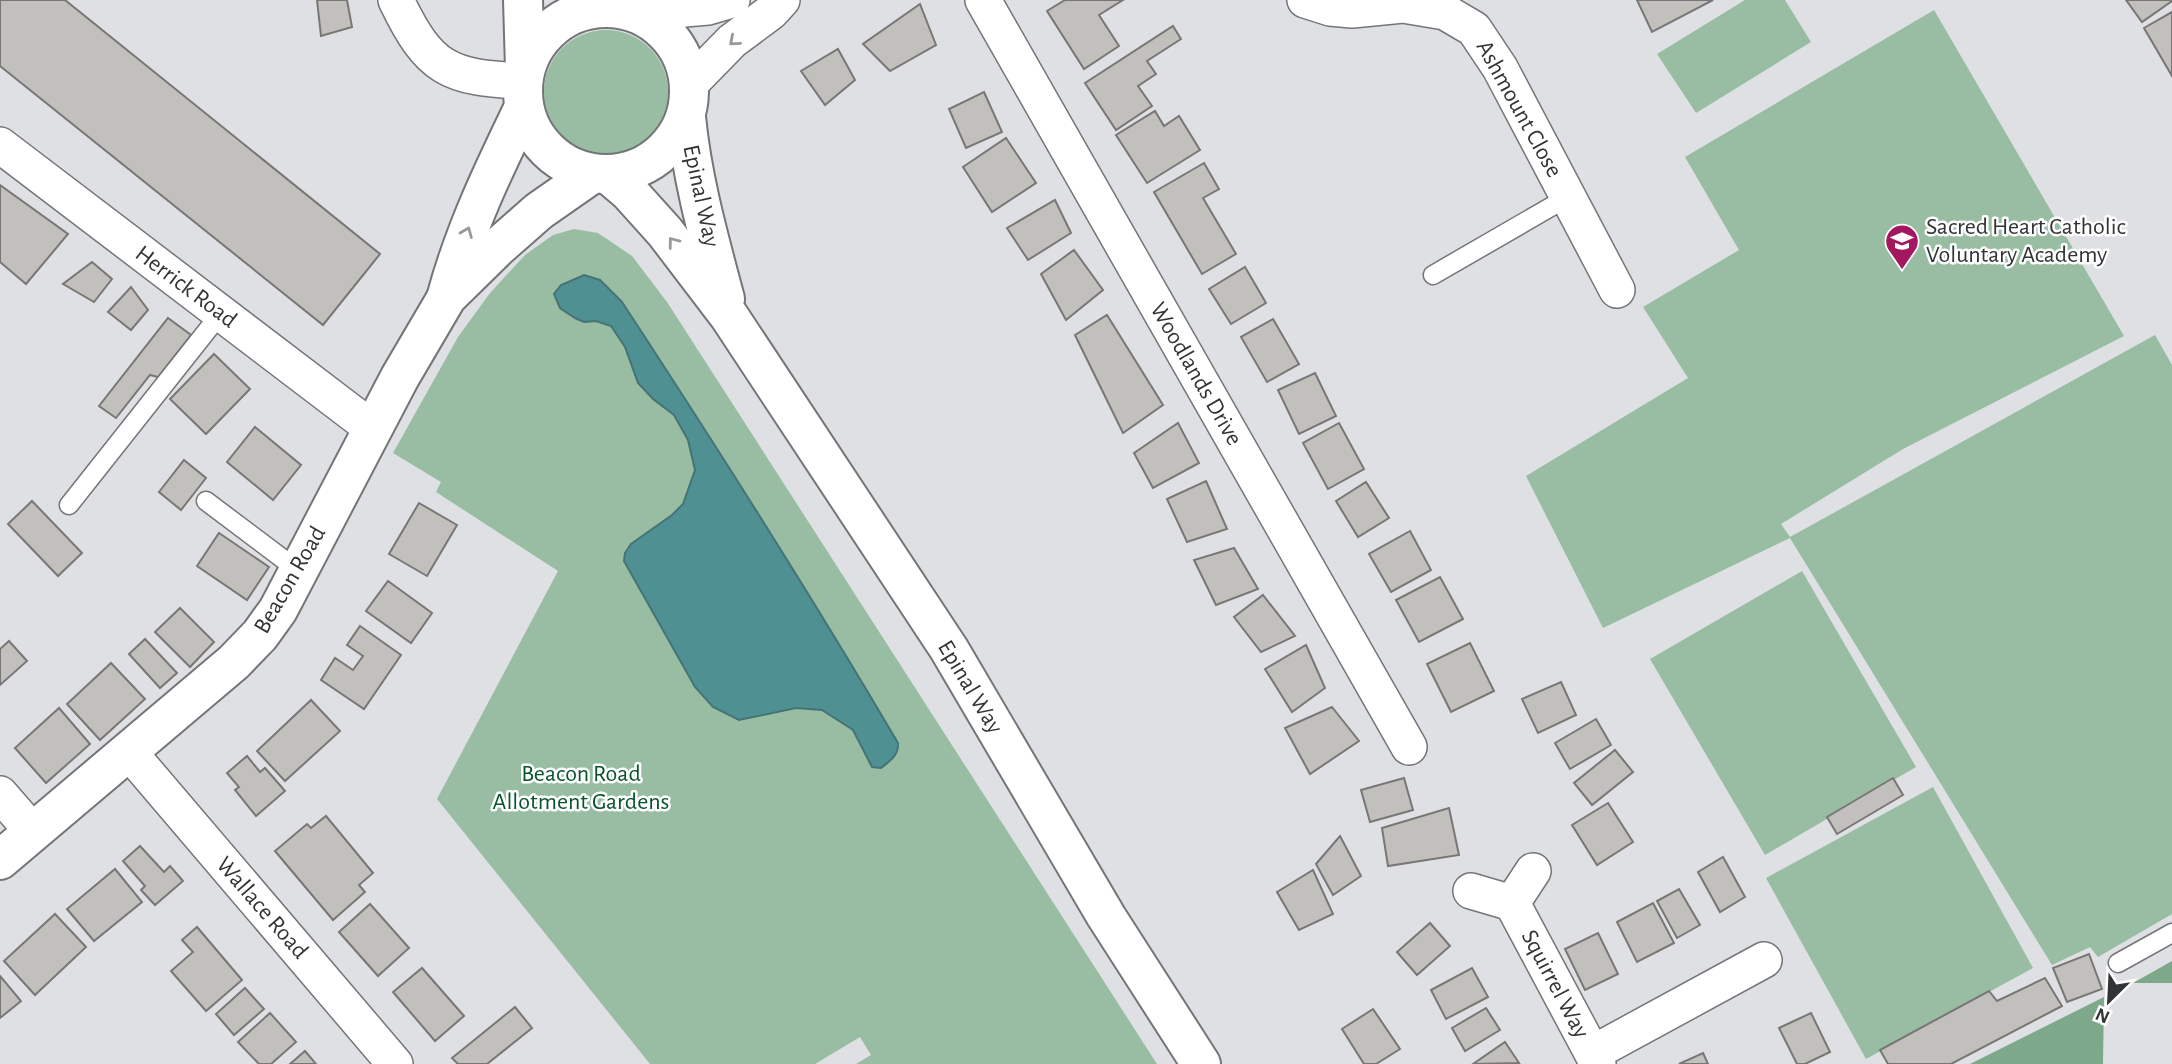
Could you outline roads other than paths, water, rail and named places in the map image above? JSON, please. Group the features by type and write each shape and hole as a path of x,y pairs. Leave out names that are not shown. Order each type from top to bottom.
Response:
{"main road":[{"path":"523,0 524,86 530,126 541,143 555,157 573,168 601,174 629,172 648,164 664,151 677,135 688,101 685,63 674,43 658,25 620,7 580,12 550,29 535,47 524,86"},
{"name":"Beacon Road","path":"447,298 460,250 524,86"},
{"name":"Epinal Way","path":"688,101 689,151 701,210 729,316"},
{"name":"Beacon Road","path":"0,860 234,662 260,635 278,610 426,330 447,298 539,211 601,174"},
{"name":"Epinal Way","path":"601,174 629,192 665,232 729,316 949,649 1106,916 1201,1064"}],"street":[{"path":"396,0 412,33 432,58 454,72 524,86"},
{"path":"620,7 708,7 732,0"},
{"path":"688,101 733,41 771,12 782,0"},
{"name":"Woodlands Drive","path":"983,0 1409,747"},
{"name":"Ashmount Close","path":"1305,0 1330,8 1352,10 1403,5 1445,12 1474,29 1500,68 1617,290"},
{"name":"Herrick Road","path":"0,145 373,429"},
{"name":"Wallace Road","path":"128,752 395,1064"},
{"path":"0,794 33,832"},
{"name":"Squirrel Way","path":"1512,904 1533,871"},
{"name":"Squirrel Way","path":"1471,891 1512,904 1595,1058"},
{"path":"1595,1058 1736,993 1764,960"}],"lane":[{"name":"Ashmount Close","path":"1433,275 1568,197"},
{"path":"69,505 221,313"},
{"path":"206,501 299,570"},
{"path":"2118,963 2172,933"}],"water":[{"path":"584,275 600,280 622,302 763,521 865,687 898,743 891,760 881,768 872,767 853,730 822,710 796,708 739,720 713,707 695,687 624,561 625,553 631,544 683,504 695,470 688,440 674,415 638,383 625,347 611,326 596,321 584,322 560,308 554,294 561,285"}],"place":[{"name":"Sacred Heart Catholic Voluntary Academy","path":"1902,271"}],"park label":[{"name":"Beacon Road Allotment Gardens","path":"581,788"}]}
